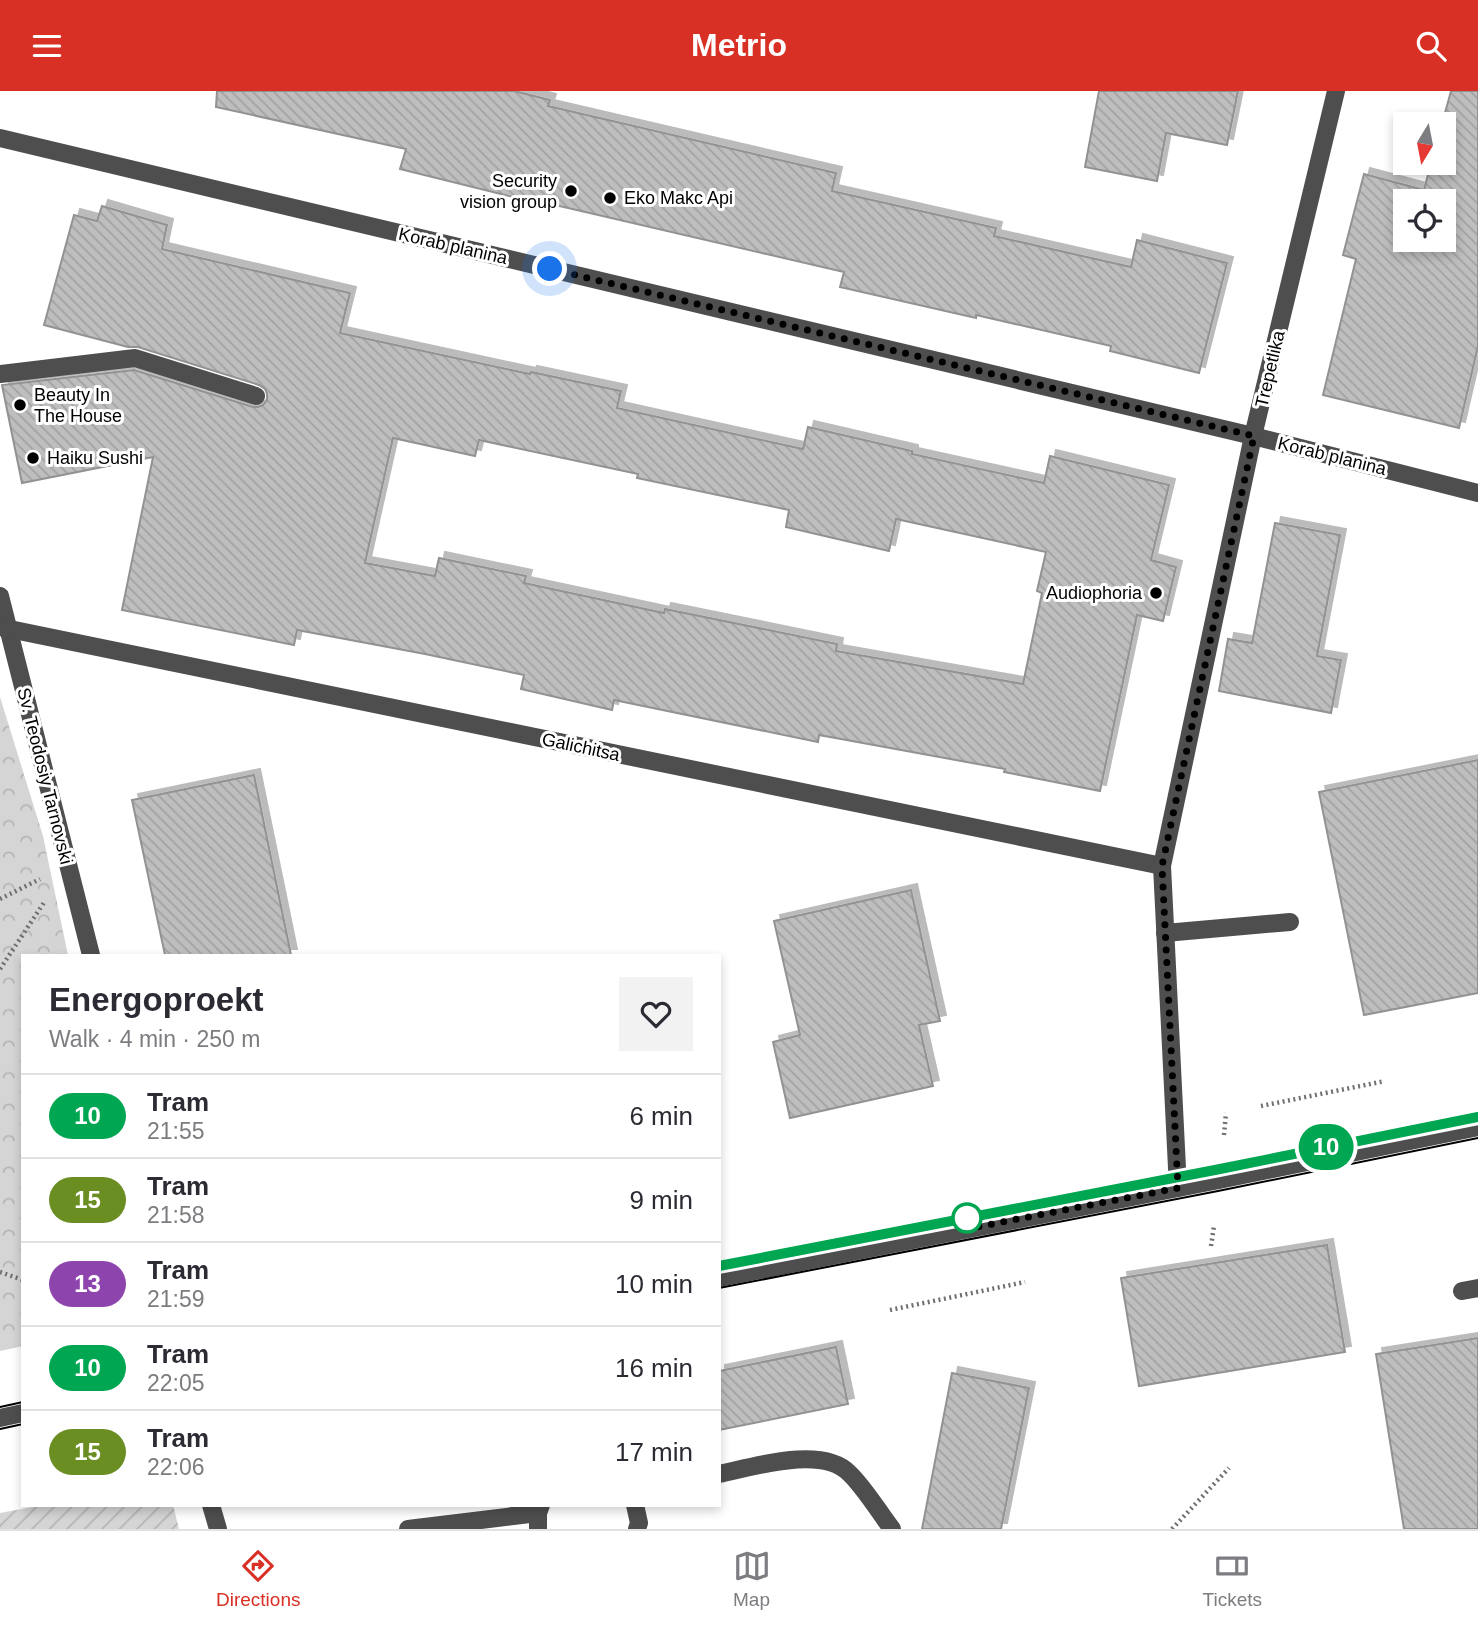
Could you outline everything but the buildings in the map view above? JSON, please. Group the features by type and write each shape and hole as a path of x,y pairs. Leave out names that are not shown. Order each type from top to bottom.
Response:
{"street":[{"name":"Trepetlika","path":"1178,1188 1162,866 1254,436 1336,91"},
{"name":"Korab planina","path":"0,138 1254,436 1478,493"},
{"path":"0,374 135,358 256,396"},
{"name":"Sv. Teodosiy Tarnovski","path":"0,596 4,628 91,954"},
{"name":"Galichitsa","path":"4,628 1162,866"},
{"path":"1165,933 1290,922"},
{"path":"721,1278 1478,1127"},
{"path":"0,1418 21,1413"},
{"path":"721,1473 797,1458 827,1460 848,1471 891,1529"},
{"path":"212,1507 218,1529"},
{"path":"635,1507 639,1523 637,1529"},
{"path":"408,1529 539,1516"}],"path":[{"path":"0,899 68,866"},
{"path":"0,969 68,866"},
{"path":"1261,1106 1385,1081"},
{"path":"1224,1135 1226,1113"},
{"path":"1211,1246 1214,1226"},
{"path":"0,1272 21,1279"},
{"path":"890,1310 1025,1282"},
{"path":"1171,1529 1229,1468"}],"green space":[{"path":"0,697 43,836 68,954 21,954 21,1346 0,1351"},
{"path":"32,1507 174,1507 179,1529 0,1529 0,1513"}],"tram line":[{"path":"721,1266 1478,1117"},
{"name":"10","path":"721,1266 1478,1117"},
{"path":"721,1288 1478,1138"},
{"path":"0,1407 21,1402"},
{"path":"0,1429 21,1424"}],"place":[{"name":"Security vision group","path":"571,191"},
{"name":"Eko Makc Api","path":"610,198"},
{"name":"Beauty In The House","path":"20,405"},
{"name":"Haiku Sushi","path":"33,458"},
{"name":"Audiophoria","path":"1156,593"}],"route":[{"path":"550,269 1254,436 1162,866 1178,1188 961,1230 967,1218"}]}
